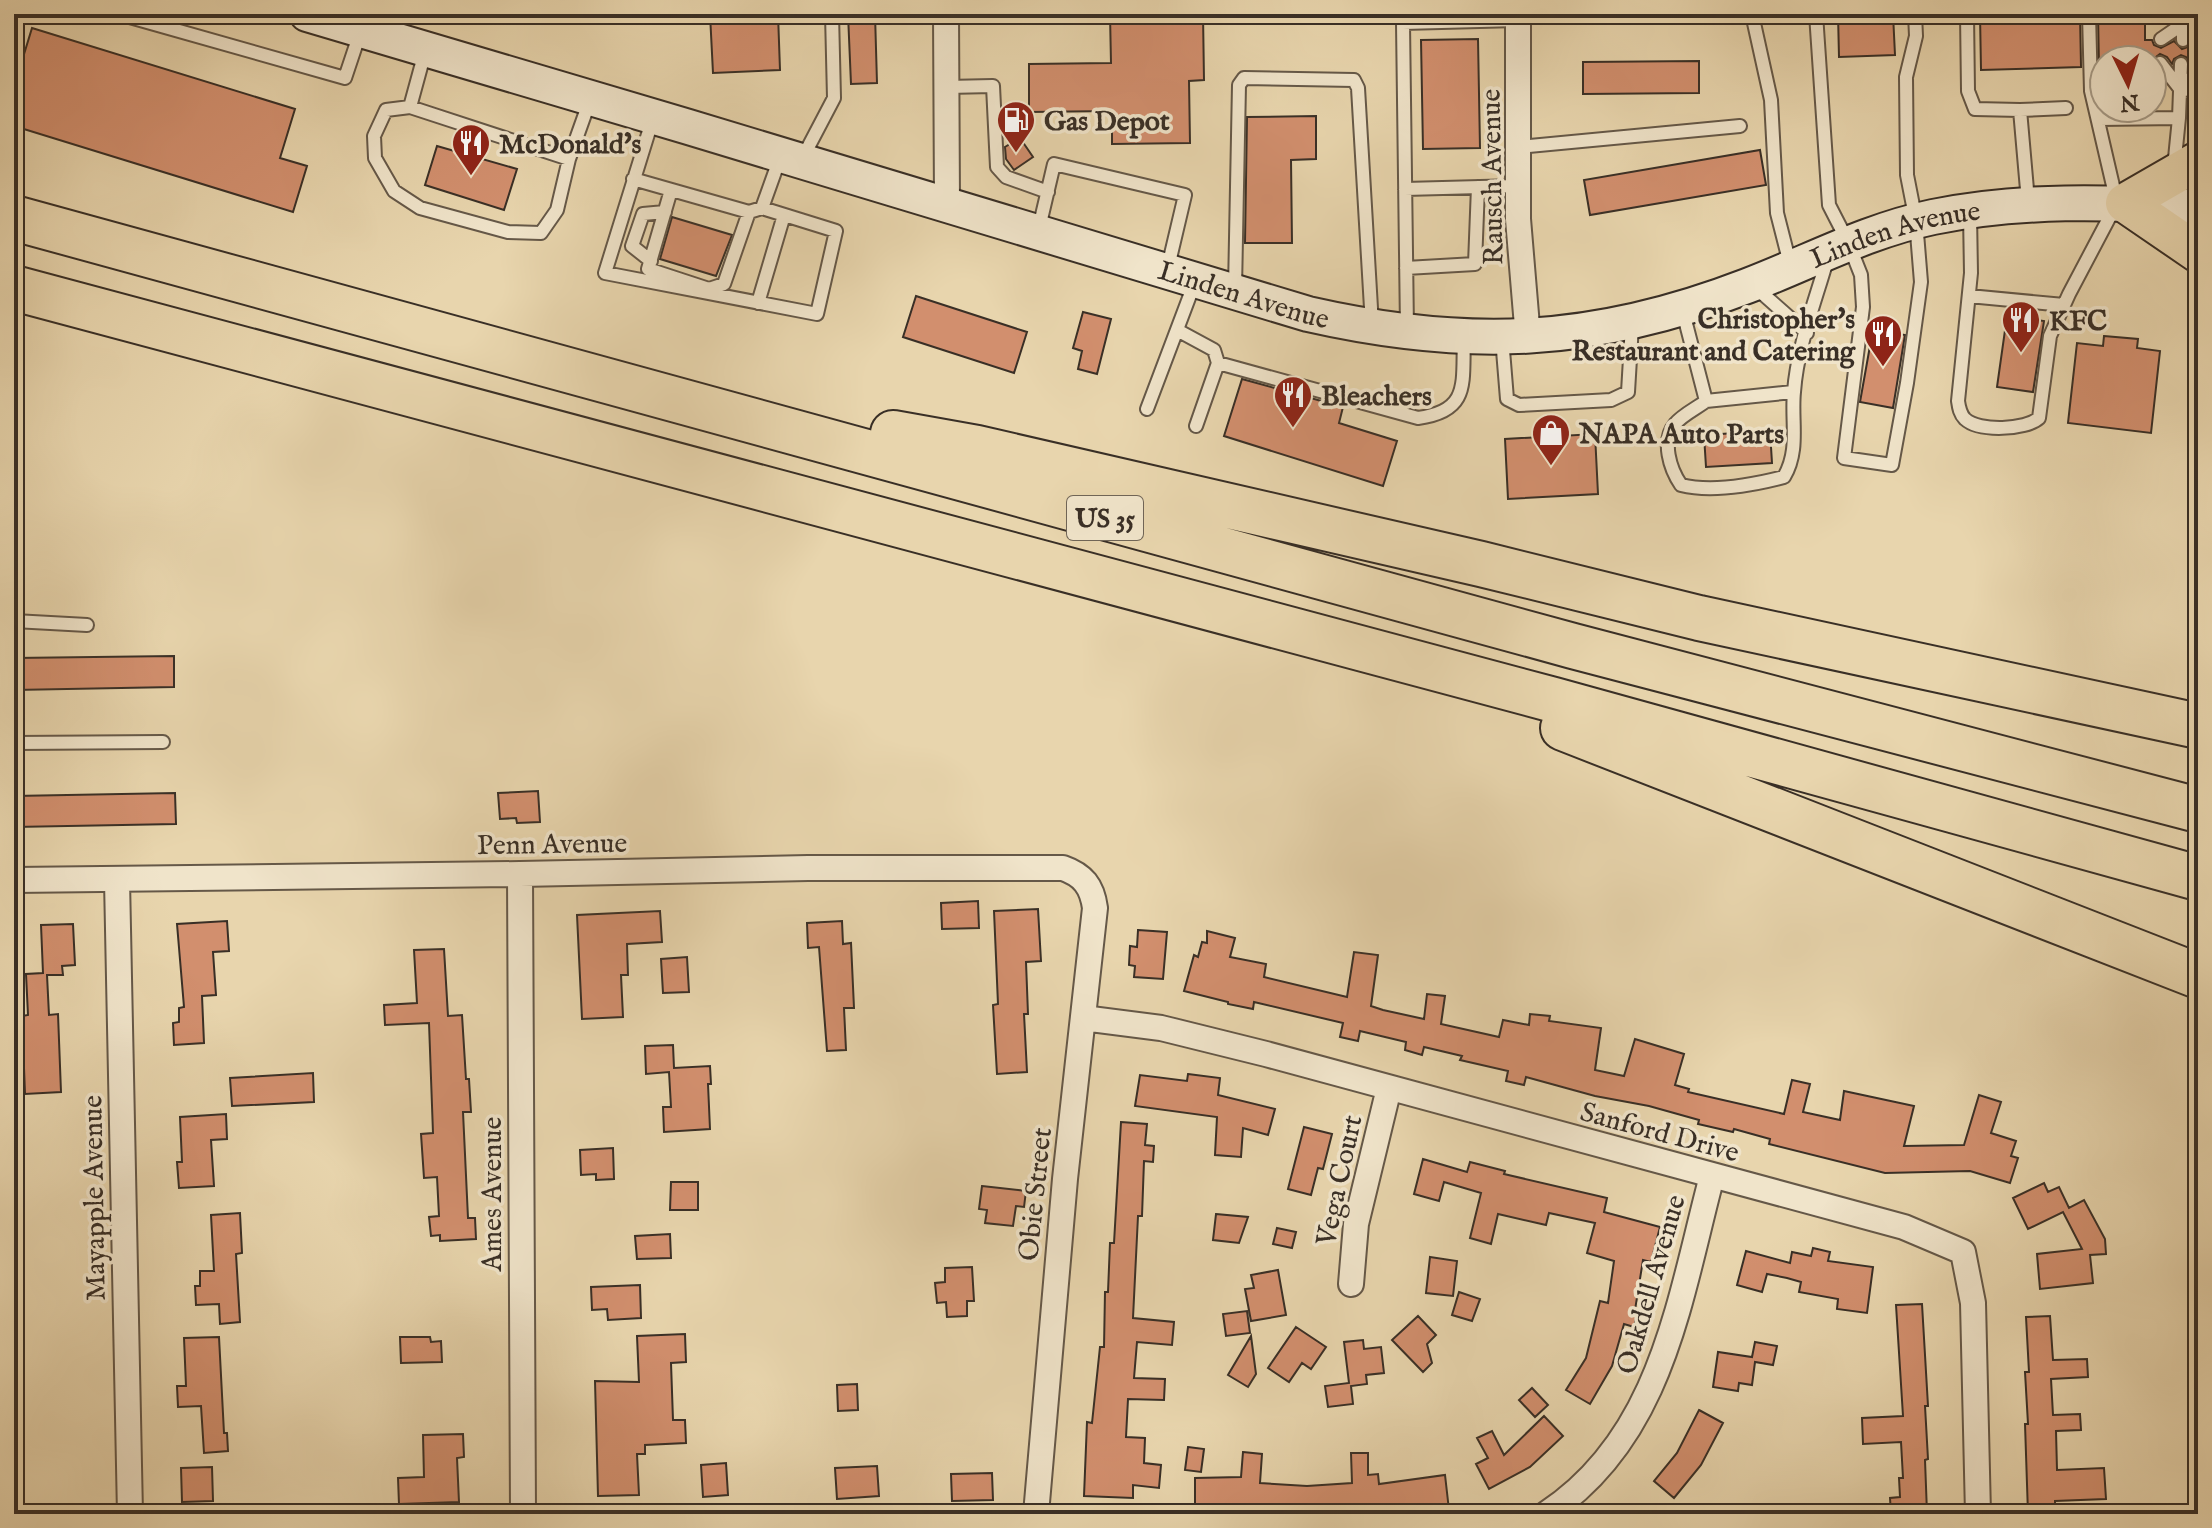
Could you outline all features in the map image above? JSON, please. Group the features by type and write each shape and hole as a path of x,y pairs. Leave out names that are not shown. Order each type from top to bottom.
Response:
{"highway":[{"name":"US 35","path":"14,218 1573,646 2198,810"},
{"name":"US 35","path":"14,288 1539,695 2198,878"},
{"path":"618,384 977,448 1481,564 1699,618 2198,726"},
{"path":"1201,605 1574,732 2198,976"}],"main road":[{"name":"Linden Avenue","path":"307,14 590,100 947,202 1308,314 1407,333 1515,338 1632,322 1682,309 1752,284 1840,246 1916,221 1970,211 2029,205 2121,203 2198,207"},
{"path":"2186,168 2121,203 2198,253"}],"street":[{"path":"946,14 947,202"},
{"name":"Rausch Avenue","path":"1515,338 1518,17"},
{"name":"Penn Avenue","path":"14,880 808,868 1063,868 1075,872 1086,882"},
{"name":"Ames Avenue","path":"520,874 523,1514"},
{"name":"Mayapple Avenue","path":"117,880 130,1514"},
{"name":"Obie Street","path":"1036,1514 1065,1179 1095,908 1086,882"},
{"name":"Sanford Drive","path":"1083,1018 1161,1028 1904,1227 1945,1242 1963,1252 1973,1303 1978,1514"},
{"name":"Vega Court","path":"1351,1284 1356,1224 1389,1088"},
{"name":"Oakdell Avenue","path":"1546,1514 1578,1490 1610,1456 1631,1428 1648,1397 1661,1364 1712,1176"}],"lane":[{"path":"119,14 345,78 361,30"},
{"path":"671,190 648,269 709,289 724,284 756,210 834,98 832,14"},
{"path":"1752,14 1771,100 1777,213 1790,267"},
{"path":"1816,14 1829,205 1840,246 1861,275 1863,307 1844,458 1892,465 1921,282 1916,221 1907,175 1906,77 1916,36 1915,14"},
{"path":"1967,14 1968,91 1975,109 2066,108"},
{"path":"2089,14 2090,44"},
{"path":"1407,333 1403,23 1518,17"},
{"path":"2183,19 2198,36"},
{"path":"2161,39 2183,19"},
{"path":"2183,19 2183,40"},
{"path":"410,107 426,49"},
{"path":"2181,64 2179,118 2186,168"},
{"path":"2181,90 2198,70"},
{"path":"2168,73 2181,90"},
{"path":"1235,291 1239,85 1244,78 1354,80 1358,88 1373,328"},
{"path":"947,87 993,86 997,167 1006,177 1048,192"},
{"path":"2181,90 2198,89"},
{"path":"569,159 410,107 386,110 374,136 375,158 394,191 420,208 508,232 541,233 557,210 569,159 590,100"},
{"path":"2020,110 2029,205"},
{"path":"633,179 784,215 836,231 817,314 605,273 633,179 653,118"},
{"path":"2168,118 2179,118"},
{"path":"1970,211 1969,296 1958,401 1960,412 1972,423 2008,427 2031,425 2039,418 2050,336 2121,203 2100,124"},
{"path":"1518,147 1740,126"},
{"path":"1038,230 1054,164 1185,195 1177,330 1147,409"},
{"path":"1405,189 1518,186"},
{"path":"1406,268 1475,264 1478,187"},
{"path":"651,261 632,246 643,214 665,212"},
{"path":"758,303 784,215"},
{"path":"1793,392 1706,401 1675,424 1670,432 1669,460 1681,485 1693,488 1762,483 1784,477 1791,465 1795,424 1793,392 1807,333 1840,246"},
{"path":"1752,284 1807,333"},
{"path":"1969,296 2064,305"},
{"path":"1682,309 1706,401"},
{"path":"1515,338 1507,399 1519,405 1611,400 1628,392 1632,322"},
{"path":"1177,330 1214,350 1218,363 1196,426"},
{"path":"1218,363 1418,418 1440,415 1456,404 1462,385 1464,338"},
{"path":"14,621 87,625"},
{"path":"14,743 163,742"}],"building":[{"path":"710,14 778,14 780,70 713,73"},
{"path":"848,14 875,14 877,83 851,84"},
{"path":"1110,14 1203,14 1204,80 1189,81 1190,143 1112,144 1112,111 1029,112 1029,64 1111,63"},
{"path":"1838,14 1893,14 1895,55 1839,57"},
{"path":"1980,14 2080,14 2081,67 1981,70"},
{"path":"2098,14 2145,14 2145,40 2152,40 2154,44 2099,44"},
{"path":"32,28 295,109 280,158 307,166 293,212 14,126 14,87"},
{"path":"1478,39 1480,148 1423,149 1421,40"},
{"path":"2174,41 2182,49 2191,42 2198,45 2198,61 2190,64 2181,55 2172,64 2168,58 2168,44"},
{"path":"1699,61 1699,93 1583,94 1583,62"},
{"path":"1316,116 1316,159 1291,160 1292,243 1245,243 1247,117"},
{"name":"Gas Depot","path":"1020,138 1033,157 1014,170 1006,159 1005,147"},
{"name":"McDonald's","path":"437,146 517,169 504,210 425,185"},
{"path":"1760,150 1766,185 1590,215 1584,180"},
{"path":"672,217 732,235 716,276 660,259"},
{"path":"916,296 1027,332 1014,373 903,337"},
{"path":"1083,312 1111,319 1097,374 1078,369 1082,351 1073,348"},
{"name":"KFC","path":"2007,316 2044,321 2033,392 1997,387"},
{"name":"Christopher's Restaurant and Catering","path":"1873,329 1905,335 1893,408 1860,402"},
{"path":"2104,336 2138,339 2137,348 2160,351 2151,433 2068,423 2077,343 2103,346"},
{"name":"Bleachers","path":"1242,379 1343,407 1339,423 1397,441 1383,486 1224,436"},
{"path":"1770,431 1772,463 1706,467 1704,435"},
{"name":"NAPA Auto Parts","path":"1595,434 1598,494 1508,499 1505,439"},
{"path":"174,656 174,687 14,690 14,658"},
{"path":"538,791 540,822 517,823 516,818 500,819 498,793"},
{"path":"175,793 176,824 14,827 14,796"},
{"path":"978,901 979,928 942,929 941,903"},
{"path":"1038,909 1041,961 1026,962 1028,1014 1024,1014 1027,1072 997,1074 993,1005 998,1004 994,911"},
{"path":"660,911 662,942 627,944 628,975 621,975 623,1017 582,1019 577,915"},
{"path":"227,921 229,951 213,952 216,995 202,996 204,1043 174,1045 173,1023 179,1022 179,1008 184,1007 177,924"},
{"path":"842,921 843,944 851,943 854,1008 844,1008 846,1050 827,1051 819,947 808,948 807,923"},
{"path":"73,924 75,965 62,966 63,975 47,975 49,1015 58,1014 61,1092 25,1094 22,1016 28,1015 26,974 43,973 41,925"},
{"path":"1138,930 1167,932 1163,979 1134,977 1135,966 1129,965 1130,946 1137,947"},
{"path":"1207,931 1235,938 1230,957 1266,964 1264,977 1347,997 1354,952 1378,955 1371,1006 1383,1010 1424,1019 1427,994 1445,996 1441,1024 1499,1037 1503,1020 1529,1025 1530,1014 1550,1016 1549,1021 1601,1028 1595,1070 1624,1076 1635,1039 1684,1054 1675,1085 1689,1089 1688,1092 1784,1114 1792,1080 1810,1084 1803,1112 1840,1120 1844,1091 1914,1106 1904,1146 1964,1145 1979,1095 2001,1102 1991,1133 2016,1141 2011,1156 2018,1158 2010,1183 1970,1171 1885,1173 1769,1144 1770,1139 1734,1129 1733,1132 1698,1124 1699,1120 1649,1106 1595,1096 1526,1077 1524,1085 1506,1081 1508,1071 1460,1060 1462,1056 1424,1047 1422,1055 1405,1050 1406,1042 1360,1031 1358,1041 1340,1037 1343,1023 1254,1002 1253,1009 1228,1004 1184,991 1194,955 1198,957 1202,942 1207,943"},
{"path":"444,949 448,1016 462,1015 471,1112 463,1112 468,1218 475,1218 476,1239 440,1241 440,1235 431,1236 429,1217 439,1216 437,1177 424,1178 421,1134 433,1133 429,1023 385,1025 384,1005 417,1003 414,950"},
{"path":"687,957 689,992 663,993 661,959"},
{"path":"673,1045 674,1068 710,1066 710,1129 664,1132 663,1107 671,1107 669,1072 646,1074 645,1046"},
{"path":"313,1073 314,1102 232,1106 230,1078"},
{"path":"1188,1074 1220,1078 1218,1095 1275,1109 1268,1135 1243,1128 1241,1157 1215,1155 1217,1117 1135,1106 1140,1075 1187,1081"},
{"path":"226,1114 227,1139 211,1140 214,1186 179,1188 177,1162 182,1162 180,1117"},
{"path":"1121,1122 1147,1124 1145,1145 1154,1146 1153,1162 1144,1161 1133,1318 1174,1322 1172,1345 1137,1342 1134,1378 1165,1379 1164,1400 1128,1399 1126,1437 1145,1438 1144,1463 1161,1465 1159,1488 1133,1485 1133,1498 1084,1496 1087,1422 1092,1423 1100,1347 1104,1347 1105,1292 1108,1292 1110,1243 1114,1243"},
{"path":"1304,1127 1332,1134 1323,1169 1318,1168 1311,1195 1288,1189"},
{"path":"613,1148 614,1179 596,1180 596,1174 581,1175 580,1150"},
{"path":"1423,1159 1467,1172 1470,1162 1505,1171 1504,1174 1607,1198 1604,1212 1660,1227 1651,1262 1643,1260 1634,1327 1624,1324 1612,1366 1590,1404 1566,1390 1586,1358 1600,1301 1608,1303 1614,1261 1587,1253 1595,1223 1549,1213 1546,1225 1498,1214 1491,1244 1470,1238 1481,1193 1444,1182 1439,1201 1414,1194"},
{"path":"671,1182 698,1182 698,1210 670,1210"},
{"path":"2044,1183 2048,1192 2059,1187 2069,1208 2084,1200 2105,1239 2106,1254 2090,1255 2093,1283 2040,1289 2037,1254 2082,1249 2063,1212 2028,1229 2013,1198"},
{"path":"982,1186 1026,1191 1024,1207 1016,1206 1013,1226 985,1223 987,1210 979,1209"},
{"path":"240,1213 242,1253 236,1254 240,1322 220,1324 219,1304 196,1305 195,1286 200,1286 200,1271 214,1271 211,1215"},
{"path":"1216,1214 1248,1217 1239,1243 1213,1240"},
{"path":"1277,1228 1296,1232 1292,1248 1273,1244"},
{"path":"670,1234 671,1258 637,1259 635,1236"},
{"path":"1813,1248 1830,1252 1828,1261 1873,1267 1867,1313 1837,1309 1838,1299 1799,1292 1801,1282 1787,1278 1767,1274 1762,1292 1737,1285 1746,1251 1790,1263 1792,1252 1811,1256"},
{"path":"1430,1257 1457,1261 1453,1296 1426,1293"},
{"path":"972,1267 974,1301 967,1301 967,1316 947,1317 946,1302 937,1303 935,1283 945,1282 945,1268"},
{"path":"1278,1270 1286,1315 1251,1321 1245,1289 1254,1288 1251,1275"},
{"path":"640,1285 641,1318 608,1320 607,1309 592,1310 591,1287"},
{"path":"1459,1292 1480,1299 1472,1321 1452,1315"},
{"path":"1922,1304 1928,1406 1925,1406 1927,1513 1891,1514 1890,1498 1900,1497 1899,1478 1903,1478 1901,1442 1863,1444 1862,1418 1903,1416 1896,1305"},
{"path":"1247,1311 1250,1333 1226,1336 1223,1314"},
{"path":"1418,1316 1436,1335 1427,1344 1432,1363 1423,1372 1392,1340"},
{"path":"2050,1316 2053,1360 2087,1359 2088,1377 2051,1379 2053,1415 2080,1414 2081,1430 2056,1431 2057,1470 2104,1468 2106,1499 2055,1501 2055,1513 2028,1514 2025,1372 2029,1372 2026,1317"},
{"path":"1296,1327 1326,1347 1311,1369 1302,1363 1289,1382 1268,1368"},
{"path":"685,1334 686,1362 671,1363 673,1420 685,1420 686,1443 645,1445 645,1454 637,1454 639,1495 598,1496 595,1381 639,1382 637,1336"},
{"path":"1251,1336 1256,1374 1248,1387 1228,1375"},
{"path":"219,1337 224,1433 227,1433 228,1451 204,1453 201,1406 178,1407 177,1386 186,1386 184,1338"},
{"path":"400,1337 430,1337 431,1342 441,1341 442,1362 401,1363"},
{"path":"1363,1340 1364,1349 1381,1347 1384,1373 1366,1375 1367,1384 1351,1386 1353,1404 1328,1407 1325,1386 1349,1383 1344,1342"},
{"path":"1755,1342 1777,1346 1773,1365 1755,1362 1752,1385 1739,1383 1738,1391 1713,1387 1718,1352 1752,1357"},
{"path":"857,1384 858,1410 838,1411 837,1385"},
{"path":"1532,1388 1548,1405 1535,1417 1519,1400"},
{"path":"1699,1410 1723,1423 1701,1465 1674,1498 1654,1481 1677,1453"},
{"path":"1544,1416 1563,1436 1530,1467 1489,1489 1476,1464 1488,1458 1477,1438 1492,1431 1504,1455"},
{"path":"463,1434 464,1457 457,1458 459,1502 399,1504 398,1478 424,1477 423,1435"},
{"path":"1188,1447 1204,1449 1201,1472 1185,1470"},
{"path":"1243,1452 1262,1454 1260,1483 1307,1486 1352,1483 1351,1453 1368,1453 1368,1475 1378,1474 1379,1484 1445,1475 1449,1510 1432,1512 1432,1507 1412,1510 1412,1507 1304,1513 1252,1510 1252,1506 1195,1506 1195,1478 1241,1477"},
{"path":"726,1463 728,1495 703,1497 701,1465"},
{"path":"877,1466 879,1496 837,1499 835,1468"},
{"path":"212,1467 213,1501 182,1502 181,1468"},
{"path":"992,1473 993,1500 952,1501 951,1474"}],"place":[{"name":"Gas Depot","path":"1016,154"},
{"name":"McDonald's","path":"471,177"},
{"name":"KFC","path":"2021,354"},
{"name":"Christopher's Restaurant and Catering","path":"1883,368"},
{"name":"Bleachers","path":"1293,429"},
{"name":"NAPA Auto Parts","path":"1551,467"}]}
